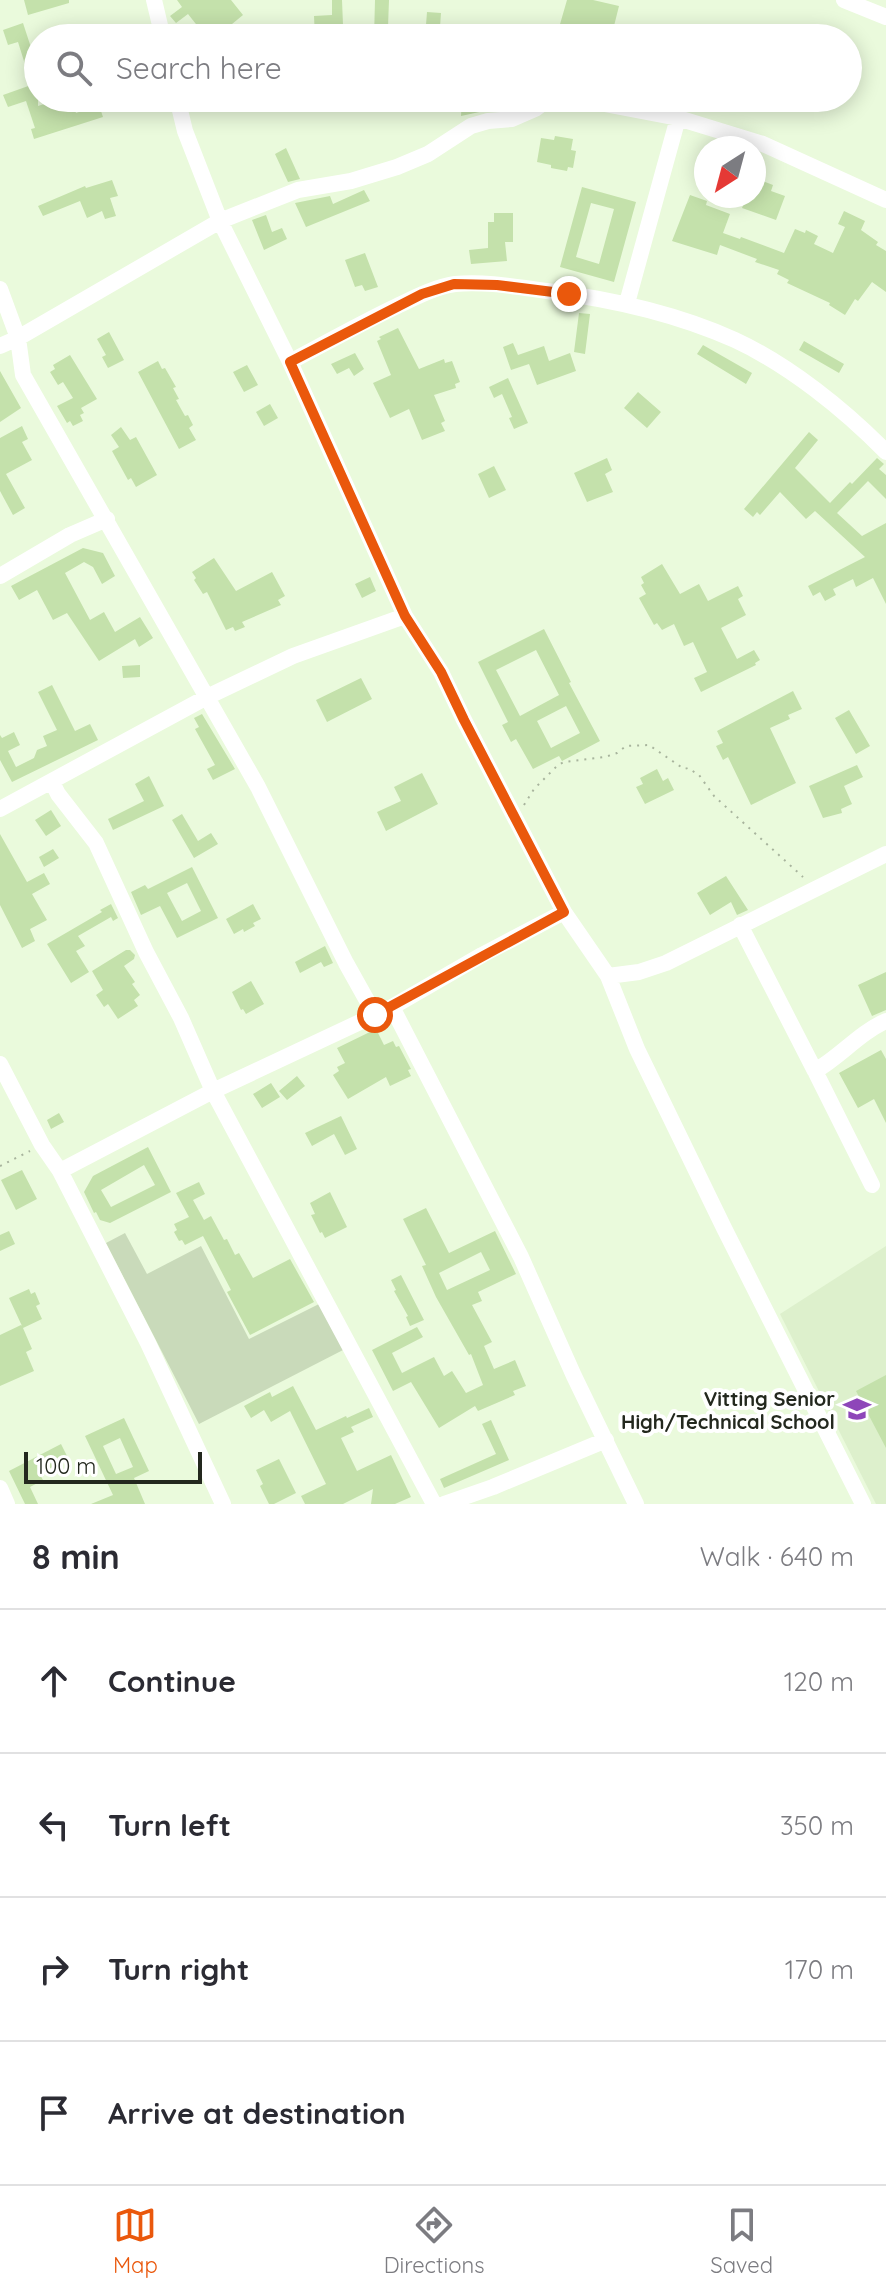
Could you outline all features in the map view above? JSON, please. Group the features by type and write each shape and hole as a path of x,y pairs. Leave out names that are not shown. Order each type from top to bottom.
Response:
{"street":[{"path":"154,0 160,24"},
{"path":"844,0 886,17"},
{"path":"180,112 220,221 290,362 405,616 441,672 564,912 608,976 637,1049 863,1504"},
{"path":"0,346 220,221 298,190 351,181 397,167 428,154 471,126 512,119 528,112"},
{"path":"646,112 678,118 763,144 886,200"},
{"path":"627,303 678,118"},
{"path":"290,362 422,294 454,284 497,285 627,303 735,341 771,361 840,409 886,452"},
{"path":"0,289 18,338 23,375 258,787 375,1015"},
{"path":"0,576 70,535 107,519"},
{"path":"0,809 207,697 293,656 405,616"},
{"path":"52,782 96,843 213,1091 434,1504"},
{"path":"608,976 639,972 666,963 886,854"},
{"path":"60,1171 213,1091 392,1007 564,912"},
{"path":"740,925 872,1185"},
{"path":"392,1007 521,1257 636,1504"},
{"path":"815,1071 886,1021"},
{"path":"0,1064 42,1145 60,1171 148,1343 223,1504"},
{"path":"444,1504 606,1440"},
{"path":"0,1488 7,1504"}],"path":[{"path":"517,820 527,798 558,765 605,757 626,746 649,745 684,769 688,768 699,775 714,796 798,874 811,882"},
{"path":"0,1166 42,1145"}],"shaded area":[{"path":"125,1233 147,1274 201,1246 249,1339 321,1303 345,1349 199,1424 106,1243"},
{"name":"Vitting Senior High/Technical School","path":"886,1246 886,1504 876,1504 780,1314"}],"building":[{"path":"24,0 69,0 69,3 28,15"},
{"path":"177,0 231,0 243,15 232,24 196,24 188,14 176,23 170,16 182,7"},
{"path":"332,0 342,0 343,24 314,24 314,16 332,15"},
{"path":"375,0 389,0 388,24 374,24"},
{"path":"567,0 593,0 619,6 614,24 560,24"},
{"path":"427,12 441,13 440,24 426,24"},
{"path":"23,23 24,61 18,42 8,45 3,30"},
{"path":"24,88 24,102 8,107 3,95"},
{"path":"30,112 101,112 103,117 34,139 31,129 35,128"},
{"path":"555,136 573,139 571,150 576,151 573,168 568,167 567,171 537,162 541,138 554,140"},
{"path":"286,148 300,179 288,182 275,154"},
{"path":"112,180 118,196 110,198 116,216 105,219 102,211 87,218 80,201 43,216 38,206 85,186"},
{"path":"766,182 773,185 771,191 785,196 776,220 742,208 766,208"},
{"path":"582,187 636,202 614,282 560,267","holes":["591,203 614,209 599,264 576,257"]},
{"path":"364,190 370,201 306,227 295,203 330,196 333,204"},
{"path":"690,195 694,196 694,208 714,208 730,214 723,233 784,253 795,229 818,236 814,244 833,253 845,227 838,224 844,211 865,221 861,230 886,251 886,292 872,282 845,315 830,303 787,283 789,280 777,274 779,270 755,262 757,259 720,245 717,255 672,241"},
{"path":"494,213 513,213 513,242 505,242 507,261 471,264 469,250 488,248 488,222 494,222"},
{"path":"266,215 272,232 282,228 287,239 264,250 252,220"},
{"path":"365,253 378,287 365,291 362,285 355,287 345,260"},
{"path":"579,313 590,314 585,354 574,352"},
{"path":"398,328 419,369 444,359 445,363 452,361 460,382 455,384 456,388 434,395 445,421 441,423 445,431 422,440 409,409 390,418 373,383 391,375 377,341"},
{"path":"109,332 124,360 108,368 102,357 106,355 97,339"},
{"path":"804,341 844,364 839,373 799,350"},
{"path":"513,343 518,355 544,346 549,361 570,353 576,371 537,385 529,364 511,370 503,347"},
{"path":"703,345 752,373 746,384 697,354"},
{"path":"355,353 364,369 354,376 349,368 337,374 331,364"},
{"path":"70,355 97,399 81,408 83,421 73,426 70,421 67,423 57,406 73,398 63,382 58,385 50,372 55,369 53,365"},
{"path":"158,361 176,387 173,388 179,399 176,400 193,425 189,428 196,440 179,449 138,372"},
{"path":"247,365 258,385 244,392 233,372"},
{"path":"0,371 21,408 0,422"},
{"path":"508,378 528,423 514,429 502,394 494,398 489,387"},
{"path":"638,392 661,412 647,428 624,408"},
{"path":"270,404 278,418 264,426 256,412"},
{"path":"22,426 28,439 22,442 32,460 6,474 25,508 13,515 0,491 0,438"},
{"path":"121,427 130,440 136,437 157,475 136,487 131,478 128,480 112,451 119,447 111,435"},
{"path":"809,432 818,440 795,468 830,503 877,458 884,464 879,469 886,475 886,499 868,481 837,513 862,536 886,523 886,604 873,578 856,587 853,579 833,589 836,595 825,601 820,592 813,596 808,586 865,557 815,511 806,519 780,492 760,515 757,512 753,517 744,509"},
{"path":"607,458 612,470 605,474 613,492 587,502 574,473"},
{"path":"494,466 506,490 489,498 478,474"},
{"path":"83,548 103,553 115,576 102,584 93,567 84,562 65,573 90,620 104,612 115,632 140,617 153,638 139,647 135,639 99,661 67,613 53,620 37,590 19,600 11,586"},
{"path":"214,558 236,591 272,572 285,596 278,600 281,605 242,622 245,627 226,630 207,592 203,594 192,572"},
{"path":"662,564 680,594 699,584 708,601 738,586 743,596 738,599 746,615 721,628 737,659 754,650 760,660 756,665 701,692 694,678 707,672 693,642 684,646 674,624 662,630 657,623 654,625 639,598 646,594 641,577"},
{"path":"370,577 376,591 362,598 355,584"},
{"path":"544,629 600,741 562,761 559,756 533,769 516,739 511,742 502,725 508,722 478,662","holes":["536,650 559,695 520,716 496,670","566,706 580,733 551,748 537,721"]},
{"path":"140,665 140,677 123,678 122,666"},
{"path":"361,678 372,699 327,722 316,700"},
{"path":"52,685 75,731 90,724 98,740 12,782 0,760 0,735 2,738 14,732 20,745 8,751 16,767 34,758 37,750 47,746 43,736 57,730 38,692"},
{"path":"793,691 802,709 788,715 790,719 770,728 796,783 751,805 728,757 723,760 716,746 723,743 717,731"},
{"path":"849,710 870,746 856,754 835,718"},
{"path":"202,714 235,769 213,780 207,769 215,765 195,729 199,727 194,718"},
{"path":"857,765 863,777 844,786 852,804 841,809 842,813 823,818 809,786"},
{"path":"657,769 663,781 668,778 674,790 645,804 636,787 643,784 640,778"},
{"path":"422,773 438,804 386,831 377,812 401,801 394,787"},
{"path":"149,776 164,806 113,830 108,819 144,801 135,784"},
{"path":"51,810 61,826 46,836 35,820"},
{"path":"182,814 198,841 211,833 218,844 194,858 172,820"},
{"path":"0,834 27,882 44,873 50,884 32,894 47,920 30,929 35,941 22,948 0,905"},
{"path":"53,849 59,858 44,867 39,857"},
{"path":"192,867 218,918 177,938 160,906 141,915 131,892 145,885 148,889","holes":["187,883 201,911 182,921 167,893"]},
{"path":"726,876 748,910 737,915 731,902 710,915 697,893"},
{"path":"111,904 118,918 113,921 111,917 78,936 85,946 76,951 89,972 71,983 47,944"},
{"path":"253,904 261,919 253,923 255,926 234,934 226,919"},
{"path":"325,946 333,963 324,967 321,962 300,973 295,962"},
{"path":"126,950 135,955 124,966 140,995 134,1000 138,1006 118,1019 108,1004 104,1007 96,995 103,990 92,971"},
{"path":"886,972 886,1010 872,1016 858,985"},
{"path":"251,981 264,1004 246,1014 232,992"},
{"path":"376,1029 384,1045 393,1041 396,1047 399,1046 411,1069 408,1070 411,1076 390,1086 386,1077 348,1099 333,1075 339,1071 337,1067 345,1063 337,1048"},
{"path":"881,1050 886,1059 886,1123 874,1099 858,1108 839,1073"},
{"path":"297,1076 305,1086 287,1100 279,1091"},
{"path":"271,1083 280,1097 262,1108 253,1094"},
{"path":"59,1113 64,1122 51,1129 47,1120"},
{"path":"341,1116 357,1149 345,1155 334,1134 312,1146 305,1133"},
{"path":"148,1147 171,1192 110,1223 100,1220 94,1213 84,1192 93,1176","holes":["144,1165 155,1185 111,1207 101,1190"]},
{"path":"22,1170 37,1199 16,1210 1,1180"},
{"path":"199,1182 205,1194 193,1200 204,1220 211,1216 224,1240 227,1239 235,1255 239,1253 253,1278 290,1259 314,1302 250,1335 203,1236 185,1245 174,1232 177,1230 174,1224 189,1217 176,1193"},
{"path":"330,1192 347,1227 325,1238 311,1215 315,1214 310,1203"},
{"path":"426,1208 449,1253 495,1231 516,1274 478,1292 482,1301 472,1305 492,1342 484,1346 494,1369 515,1360 526,1386 513,1391 515,1395 478,1411 475,1406 439,1428 411,1382 393,1391 372,1350 417,1327 423,1337 392,1353 402,1373 434,1357 444,1376 452,1371 466,1393 483,1385 471,1354 436,1297 422,1266 426,1265 403,1219","holes":["481,1252 490,1270 447,1290 439,1273"]},
{"path":"9,1231 15,1244 0,1251 0,1235"},
{"path":"401,1275 424,1320 410,1326 391,1280"},
{"path":"29,1289 31,1294 35,1292 40,1304 36,1306 42,1319 23,1328 32,1349 26,1352 34,1371 0,1386 0,1335 22,1326 9,1298"},
{"path":"886,1375 886,1448 856,1391"},
{"path":"293,1386 316,1430 369,1408 373,1417 351,1427 354,1432 341,1438 357,1471 391,1455 411,1497 395,1504 371,1504 373,1489 343,1504 305,1504 301,1496 326,1484 290,1411 271,1422 264,1410 251,1418 244,1406 270,1392 272,1397"},
{"path":"124,1418 149,1471 134,1478 145,1504 91,1504 113,1495 85,1436","holes":["120,1438 133,1467 116,1474 103,1446"]},
{"path":"491,1420 509,1460 444,1488 440,1479 496,1454 482,1424"},
{"path":"61,1444 69,1460 39,1473 43,1480 30,1487 38,1504 25,1504 9,1471"},
{"path":"279,1459 296,1493 269,1504 256,1470"}],"place":[{"name":"Vitting Senior High/Technical School","path":"857,1409"}],"route":[{"path":"375,1015 564,912 441,672 405,616 290,362 422,294 454,284 497,285 569,294"}]}
